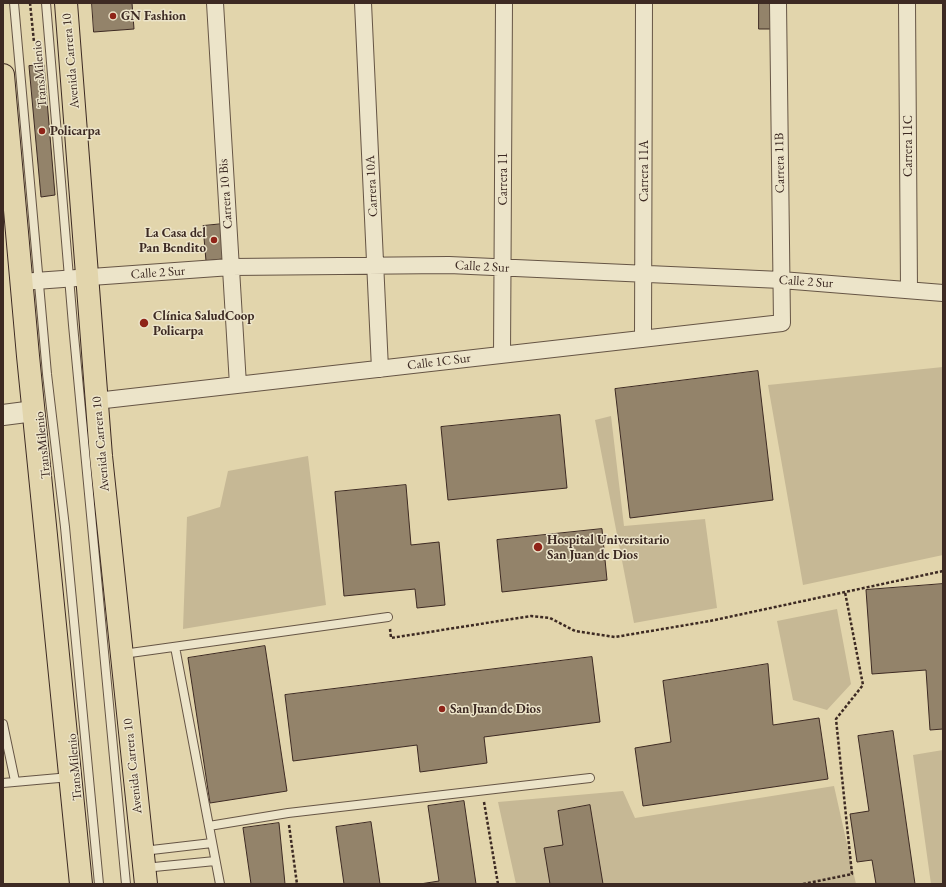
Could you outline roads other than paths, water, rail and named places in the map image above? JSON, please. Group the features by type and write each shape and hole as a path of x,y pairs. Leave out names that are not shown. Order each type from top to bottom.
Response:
{"main road":[{"name":"Avenida Carrera 10","path":"66,3 79,278 96,401 144,867"},
{"path":"3,75 30,282 34,411 81,884"}],"street":[{"name":"Carrera 10 Bis","path":"214,3 238,385"},
{"name":"Carrera 10A","path":"363,3 380,369"},
{"name":"Carrera 11","path":"502,355 504,3"},
{"name":"Carrera 11A","path":"643,339 644,3"},
{"name":"Carrera 11B","path":"778,3 782,323"},
{"name":"Carrera 11C","path":"908,3 909,290"},
{"name":"Calle 2 Sur","path":"30,282 231,268 449,265 781,280 943,293"},
{"name":"Calle 1C Sur","path":"96,401 782,323"},
{"path":"3,415 34,411"}],"lane":[{"name":"TransMilenio","path":"14,3 30,282 99,884"},
{"name":"TransMilenio","path":"46,3 79,278 126,884"},
{"path":"122,654 388,618"},
{"path":"175,647 220,884"},
{"path":"3,724 4,737 15,781"},
{"path":"3,783 71,776"},
{"path":"209,826 288,812 590,778"},
{"path":"144,867 212,843"},
{"path":"144,867 215,861"}],"place":[{"name":"GN Fashion","path":"113,16"},
{"name":"Policarpa","path":"42,131"},
{"name":"La Casa del Pan Bendito","path":"214,240"},
{"name":"Clínica SaludCoop Policarpa","path":"144,323"},
{"name":"Hospital Universitario San Juan de Dios","path":"538,547"},
{"name":"San Juan de Dios","path":"442,709"}]}
